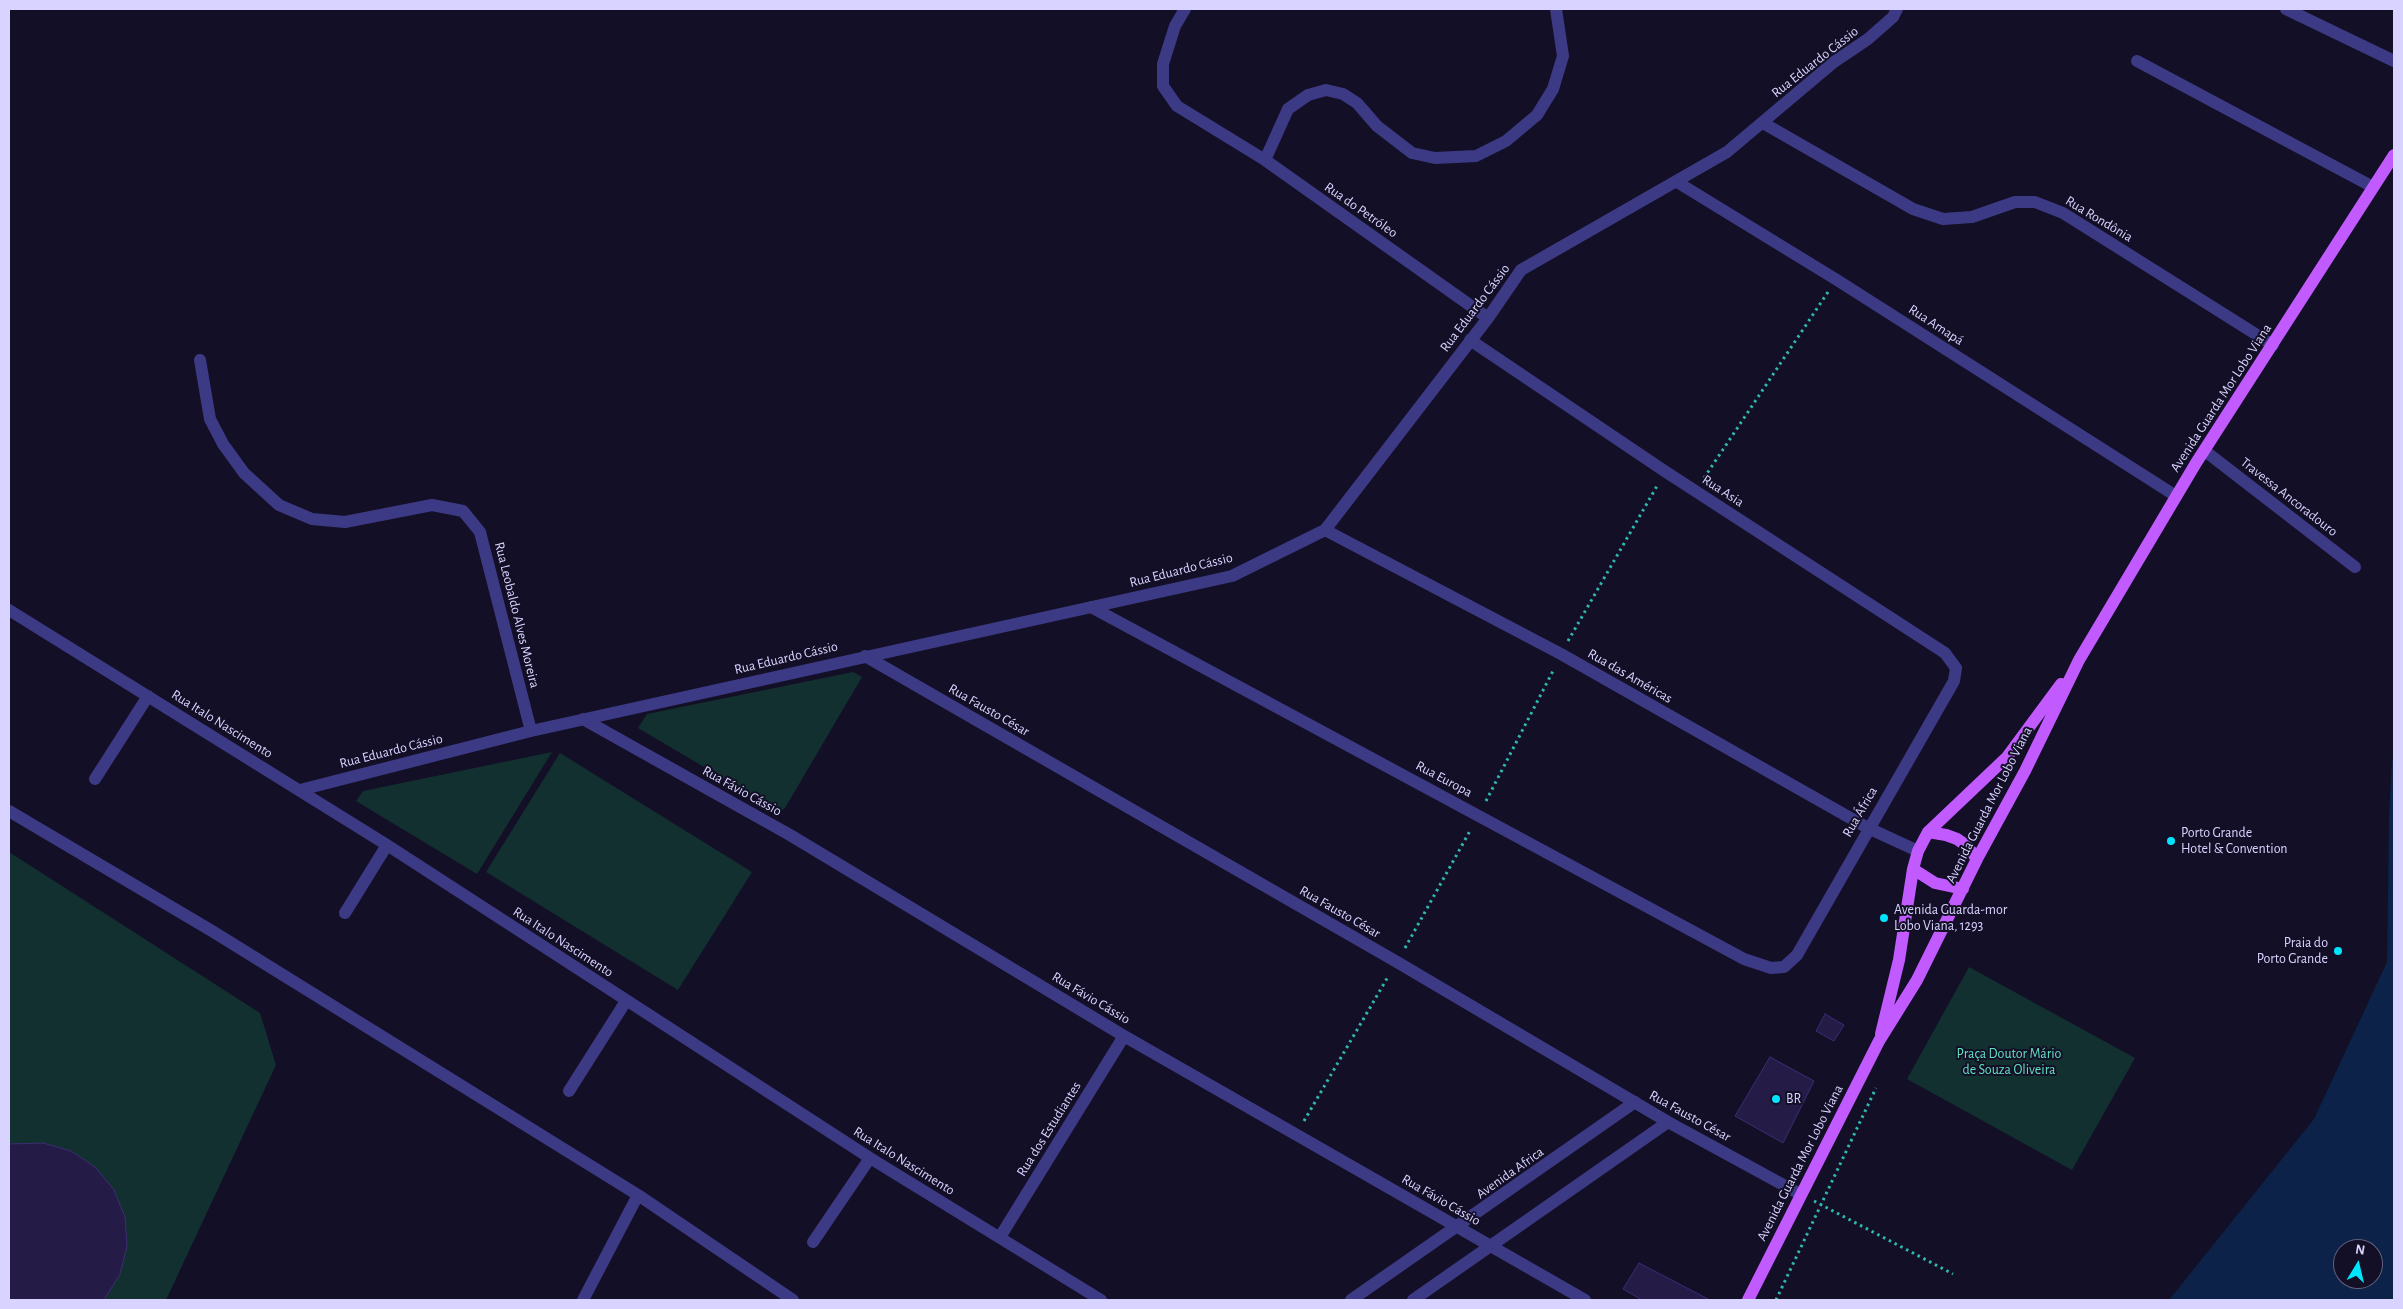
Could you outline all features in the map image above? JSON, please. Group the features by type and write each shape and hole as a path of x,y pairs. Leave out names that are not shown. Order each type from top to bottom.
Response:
{"main road":[{"name":"Avenida Guarda Mor Lobo Viana","path":"1748,1300 1879,1041 1917,980 1977,859 2025,772 2079,660 2176,496 2394,155"},
{"name":"Avenida Guarda Mor Lobo Viana","path":"1879,1041 1902,943 1913,869 1918,851 1928,832 2007,757 2079,660"},
{"path":"1928,832 1957,839 1967,846 1977,859"},
{"path":"1913,869 1934,883 1963,888"}],"street":[{"name":"Rua do Petróleo","path":"1185,9 1175,26 1163,64 1163,86 1177,106 1265,160 1488,318"},
{"path":"1265,160 1288,109 1308,95 1326,90 1343,94 1357,103 1377,126 1412,153 1435,158 1476,156 1506,141 1537,115 1553,89 1563,56 1556,9"},
{"name":"Rua Eduardo Cássio","path":"300,790 531,730 1232,576 1326,530 1488,318 1521,270 1727,152 1834,62 1868,39 1894,17 1897,9"},
{"path":"2286,9 2394,61"},
{"path":"2137,61 2373,187"},
{"name":"Rua Rondônia","path":"1763,123 1913,209 1943,219 1972,217 2016,202 2034,202 2063,213 2273,345"},
{"name":"Rua Amapá","path":"1677,182 1836,280 2176,496"},
{"name":"Rua Asia","path":"1470,340 1696,491 1945,653 1956,668"},
{"name":"Rua Leobaldo Alves Moreira","path":"200,360 210,418 223,444 244,473 279,505 312,519 345,522 432,505 463,511 480,532 531,730"},
{"name":"Travessa Ancoradouro","path":"2205,451 2355,567"},
{"name":"Rua das Américas","path":"1326,530 1561,654 1868,828 1918,851"},
{"name":"Rua Europa","path":"1091,607 1744,959 1771,968 1784,967"},
{"name":"Rua Italo Nascimento","path":"9,610 387,845 870,1158 1100,1300"},
{"name":"Rua Fausto César","path":"865,656 1388,957 1668,1122 1800,1194"},
{"name":"Rua África","path":"1784,967 1796,955 1954,681 1956,668"},
{"path":"96,779 148,696"},
{"name":"Rua Fávio Cássio","path":"583,719 790,835 1124,1036 1584,1300"},
{"path":"9,810 212,931 638,1195 793,1300"},
{"path":"345,913 387,845"},
{"path":"569,1091 626,1001"},
{"name":"Rua dos Estudiantes","path":"1000,1237 1124,1036"},
{"name":"Avenida Africa","path":"1351,1300 1635,1102"},
{"path":"1413,1300 1668,1122"},
{"path":"813,1242 870,1158"},
{"path":"583,1300 638,1195"}],"path":[{"path":"1696,491 1836,280"},
{"path":"1776,1300 1880,1080"},
{"path":"1800,1194 1953,1274"}],"green space":[{"path":"853,672 862,677 785,808 780,812 638,728 647,714"},
{"path":"552,752 477,874 356,801 363,791"},
{"path":"560,753 752,872 678,990 486,872"},
{"path":"9,852 260,1013 276,1065 166,1300 9,1300"},
{"name":"Praça Doutor Mário de Souza Oliveira","path":"1969,967 2135,1058 2072,1170 1907,1079"}],"water":[{"path":"2394,755 2394,1300 2169,1300 2314,1119 2387,962 2389,816 2392,761"}],"building":[{"path":"1825,1014 1844,1025 1834,1041 1816,1031"},
{"name":"BR","path":"1770,1057 1814,1081 1783,1143 1735,1116"},
{"path":"43,1143 71,1151 95,1167 114,1190 125,1217 127,1246 120,1274 104,1300 9,1300 9,1144"},
{"path":"1639,1263 1710,1300 1642,1300 1623,1289"}],"place":[{"name":"Porto Grande Hotel & Convention","path":"2171,841"},
{"name":"Avenida Guarda-mor Lobo Viana, 1293","path":"1884,918"},
{"name":"Praia do Porto Grande","path":"2338,951"},
{"name":"BR","path":"1776,1099"}]}
